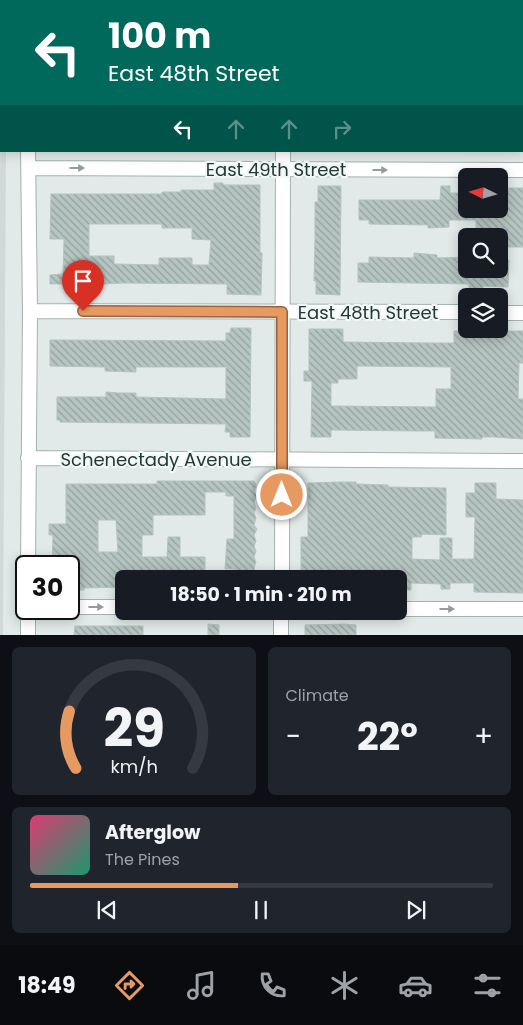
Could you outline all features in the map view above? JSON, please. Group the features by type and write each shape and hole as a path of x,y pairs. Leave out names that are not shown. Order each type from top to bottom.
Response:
{"street":[{"path":"28,152 30,311 28,555"},
{"path":"282,570 283,152"},
{"name":"East 49th Street","path":"29,168 523,170"},
{"name":"East 48th Street","path":"30,311 458,312"},
{"path":"508,312 523,313"},
{"name":"Schenectady Avenue","path":"28,458 523,461"},
{"path":"80,607 115,607"},
{"path":"407,608 523,609"},
{"path":"28,620 28,635"},
{"path":"281,635 282,620"}],"shaded area":[{"path":"0,152 6,152 3,635 0,635"}],"building":[{"path":"214,183 223,183 223,185 260,185 261,295 227,294 227,284 104,284 104,278 78,278 78,284 50,284 50,275 63,274 64,239 50,239 51,194 162,194 162,192 181,192 181,190 214,190","holes":["89,224 162,224 162,228 192,228 192,239 211,240 209,265 192,265 192,258 159,258 159,265 114,264 114,256 89,256"]},
{"path":"318,186 341,186 340,295 316,294 316,281 314,281 315,202 318,202"},
{"path":"441,186 450,186 450,193 458,193 458,218 508,218 508,188 523,188 523,247 508,247 508,228 476,228 476,220 449,220 449,227 428,228 428,225 369,224 369,220 359,220 359,200 440,200"},
{"path":"414,253 437,255 437,258 458,257 458,278 508,278 509,260 508,287 483,286 483,288 469,288 469,284 358,282 358,263 369,263 369,257 414,258"},
{"path":"231,328 251,328 250,437 230,437 230,432 225,432 226,424 60,422 60,420 57,420 57,397 106,397 106,392 136,393 136,397 226,399 226,367 136,367 136,372 105,371 105,367 50,366 50,340 226,341 226,333 230,333"},
{"path":"309,329 343,329 343,342 429,343 454,343 454,331 458,331 458,338 508,338 508,331 523,331 523,363 519,363 518,399 523,399 523,439 494,437 482,437 482,439 435,438 435,431 331,430 331,437 311,437 312,381 304,381 304,371 309,371","holes":["357,366 451,367 451,389 436,389 436,407 331,406 331,383 338,383 338,379 357,379"]},
{"path":"157,481 254,481 256,485 254,492 257,496 254,502 256,518 254,525 257,529 254,535 256,541 254,546 256,551 254,557 256,562 255,570 225,569 227,539 234,539 234,496 226,496 226,492 205,492 205,515 153,515 153,535 142,535 142,557 167,557 168,537 180,537 180,557 205,557 205,570 115,570 115,587 84,588 84,590 80,590 80,555 52,555 53,535 49,535 49,524 66,524 66,484 157,484","holes":["98,520 116,520 118,552 98,552"]},
{"path":"356,482 356,484 388,485 388,487 446,488 446,535 422,534 421,537 412,537 412,559 440,560 440,538 452,538 452,559 474,559 475,517 466,517 466,493 475,493 475,483 496,483 496,499 523,500 523,593 474,592 474,583 450,583 450,589 441,589 441,584 411,583 411,590 407,590 407,570 301,570 301,537 308,537 308,483"},
{"path":"208,624 219,625 219,635 208,635"},
{"path":"305,625 356,625 356,635 305,635"},
{"path":"75,626 143,626 143,635 74,635"}],"route":[{"path":"83,311 282,312 282,495"}]}
